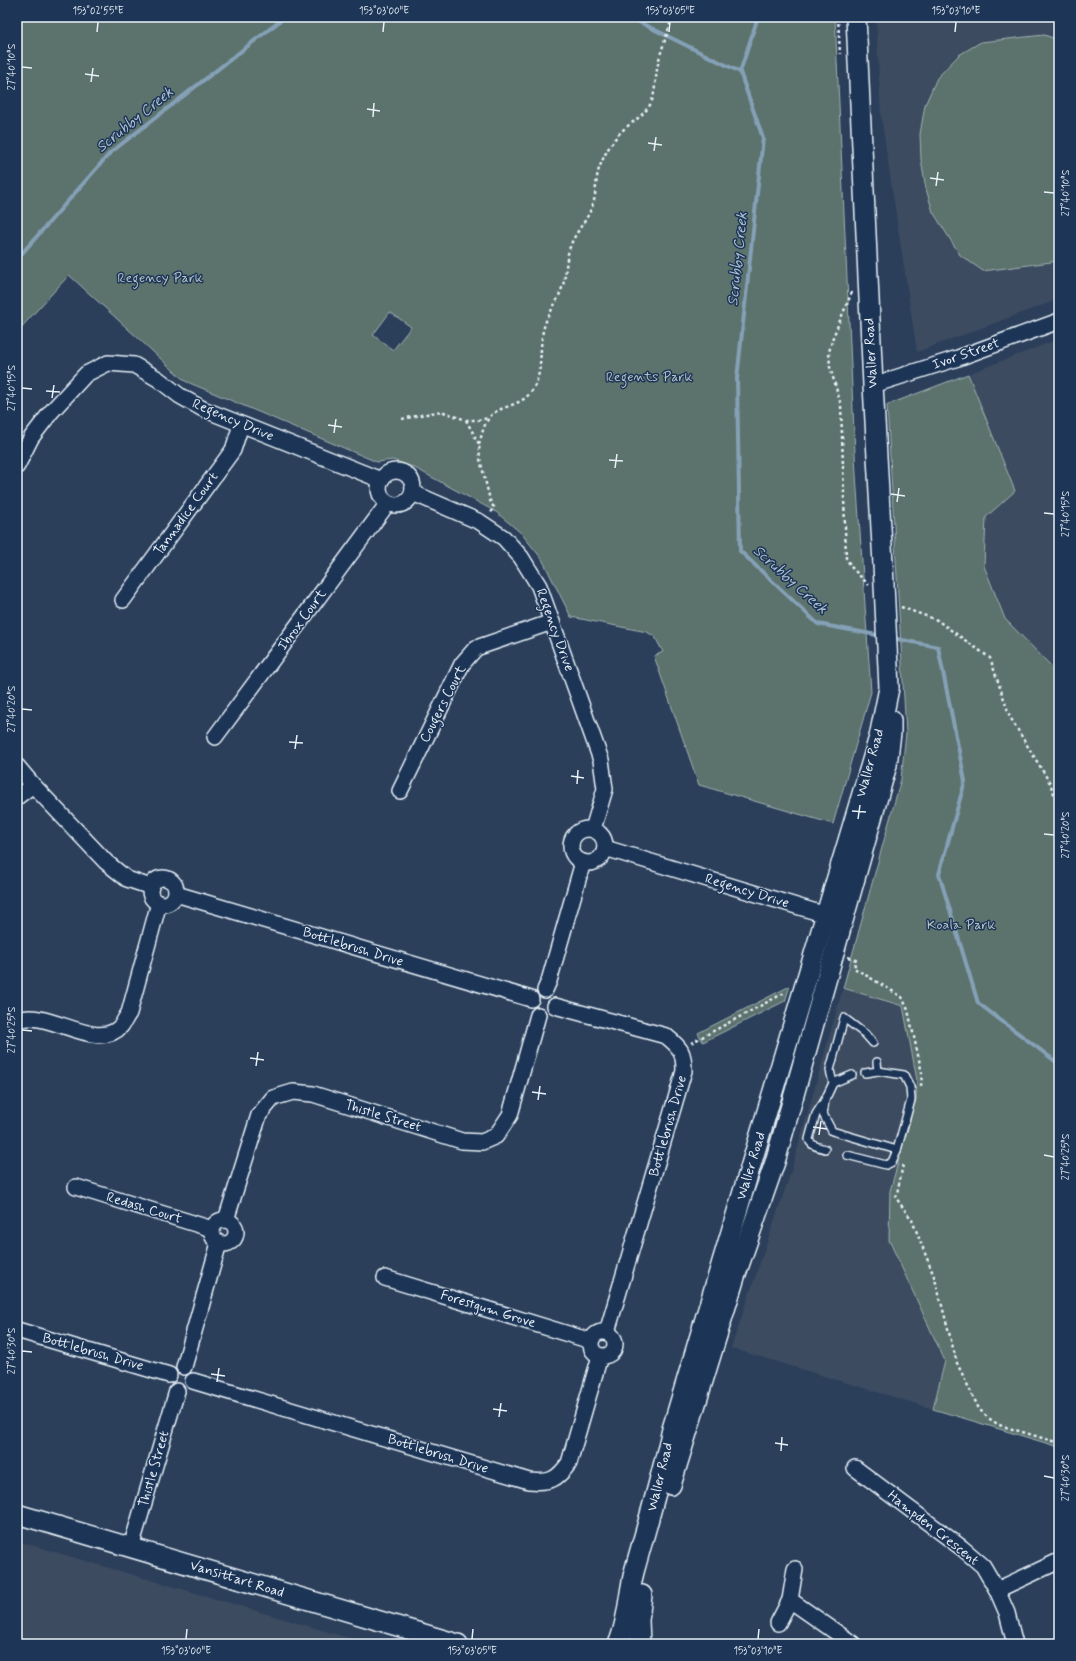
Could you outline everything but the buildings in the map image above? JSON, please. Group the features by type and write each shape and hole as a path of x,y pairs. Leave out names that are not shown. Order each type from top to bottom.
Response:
{"street":[{"name":"Waller Road","path":"640,1644 639,1620 644,1571 727,1275 773,1091 887,765 892,733 873,386 856,17"},
{"name":"Ivor Street","path":"873,386 958,358 1059,321"},
{"name":"Regency Drive","path":"17,466 31,438 52,412 86,374 108,363 134,364 197,406 241,425 381,480"},
{"name":"Tannadice Court","path":"123,600 233,450 241,425"},
{"path":"401,472 406,474 412,482 411,497 403,504 388,503 384,500 380,490 381,480 389,473 401,472"},
{"name":"Regency Drive","path":"412,493 480,522 504,538 521,557 539,586 601,760 605,789 592,829"},
{"name":"Ibrox Court","path":"215,737 388,503"},
{"name":"Cougers Court","path":"400,791 462,664 476,648 552,622"},
{"path":"17,766 106,862 127,879 151,887"},
{"path":"17,797 33,785"},
{"path":"592,829 602,836 605,848 603,855 597,860 590,863 583,862 577,859 573,854 571,848 572,841 575,835 580,831 592,829"},
{"name":"Regency Drive","path":"605,848 835,917"},
{"path":"545,990 549,981 583,862"},
{"path":"160,878 169,880 175,886 176,894 171,901 167,903 159,903 151,895 151,887 153,883 160,878"},
{"name":"Bottlebrush Drive","path":"176,894 530,999"},
{"path":"17,1020 22,1018 40,1018 94,1035 110,1033 120,1027 129,1013 159,903"},
{"name":"Waller Road","path":"618,1644 623,1633 634,1574 661,1477 672,1429 727,1275 774,1162 793,1097 835,917"},
{"path":"545,990 554,996 555,1006 549,1014 538,1015 531,1008 530,999 536,992 545,990"},
{"path":"555,1006 666,1036 680,1048"},
{"name":"Thistle Street","path":"226,1220 259,1115 273,1098 292,1092 313,1094 462,1140 482,1142 496,1136 510,1115 538,1015"},
{"name":"Bottlebrush Drive","path":"607,1332 684,1071 684,1057 680,1048"},
{"path":"773,1091 793,1097"},
{"name":"Redash Court","path":"76,1187 212,1229"},
{"path":"226,1220 234,1226 235,1235 229,1243 219,1243 213,1237 212,1229 217,1222 226,1220"},
{"path":"184,1367 219,1243"},
{"name":"Forestgum Grove","path":"385,1278 591,1341"},
{"name":"Bottlebrush Drive","path":"17,1330 169,1375"},
{"path":"599,1332 607,1332 613,1337 615,1345 614,1349 608,1355 600,1356 593,1352 590,1344 591,1341 595,1334 599,1332"},
{"name":"Bottlebrush Drive","path":"193,1382 529,1482 542,1482 551,1481 562,1473 569,1463 600,1356"},
{"path":"176,1367 184,1367 192,1374 193,1382 189,1389 185,1391 176,1391 170,1386 168,1379 169,1375 176,1367"},
{"name":"Thistle Street","path":"131,1547 176,1391"},
{"name":"Hampden Crescent","path":"854,1468 962,1548 983,1566 997,1590 1007,1612 1015,1644"},
{"name":"Vansittart Road","path":"17,1514 131,1547 414,1638 458,1644"},
{"path":"997,1590 1059,1561"},
{"path":"778,1623 790,1600 795,1569"},
{"path":"790,1600 853,1644"}],"lane":[{"path":"825,1149 812,1145 808,1139 816,1114 833,1083 830,1070 844,1018 865,1034 873,1043"},
{"path":"877,1062 878,1071"},
{"path":"847,1155 886,1165 892,1162 911,1100 910,1087 904,1075 878,1071 865,1073"},
{"path":"833,1083 852,1075"},
{"path":"825,1100 823,1114 832,1131 896,1150"}],"path":[{"path":"491,513 494,508 491,504 480,459 480,444 484,428 489,418 494,413 515,405 533,390 538,379 541,337 546,322 562,288 570,246 589,214 593,204 596,179 601,165 614,141 623,130 643,113 650,104 658,63 670,28 671,17"},
{"path":"402,419 441,412 466,420 489,418"},
{"path":"466,420 480,444"},
{"path":"848,956 856,960 854,968 902,997 908,1010 922,1073 921,1087"},
{"path":"680,1048 793,988"},
{"path":"904,1161 896,1198 912,1220 932,1271 957,1363 979,1409 987,1418 999,1424 1059,1443"}],"shaded area":[{"path":"876,17 1059,17 1059,299 917,352 881,116"},
{"path":"1059,339 1059,674 1005,619 984,566 986,517 968,374"},
{"path":"843,988 903,1006 917,1081 916,1099 890,1191 889,1240 945,1361 933,1409 731,1348 791,1172"},
{"path":"17,1541 233,1604 369,1644 17,1644"}],"green space":[{"name":"Regents Park","path":"17,17 835,17 856,475 871,692 833,824 699,785 654,656 663,652 655,637 647,632 571,617 542,559 521,533 496,512 413,467 393,460 377,462 185,381 69,275 17,332","holes":["390,312 411,327 393,350 373,335"]},
{"path":"1044,35 1059,40 1059,261 983,271 960,255 933,212 926,189 921,160 920,134 925,105 937,78 959,55 981,42"},
{"name":"Koala Park","path":"968,374 1015,491 986,517 984,566 1005,619 1059,674 1059,1447 933,1409 945,1361 889,1240 890,1191 916,1099 917,1080 903,1006 843,988 901,779 906,733 887,405"},
{"path":"790,986 785,1001 703,1042 698,1033"}],"waterway":[{"name":"Scrubby Creek","path":"17,259 110,153 285,17"},
{"name":"Scrubby Creek","path":"629,17 740,72 763,138 737,379 740,551 818,624 882,636"},
{"path":"740,72 758,17"},
{"name":"Scrubby Creek","path":"892,638 938,647 965,781 939,874 978,1003 1059,1064"}],"park label":[{"name":"Regency Park","path":"160,278"}]}
